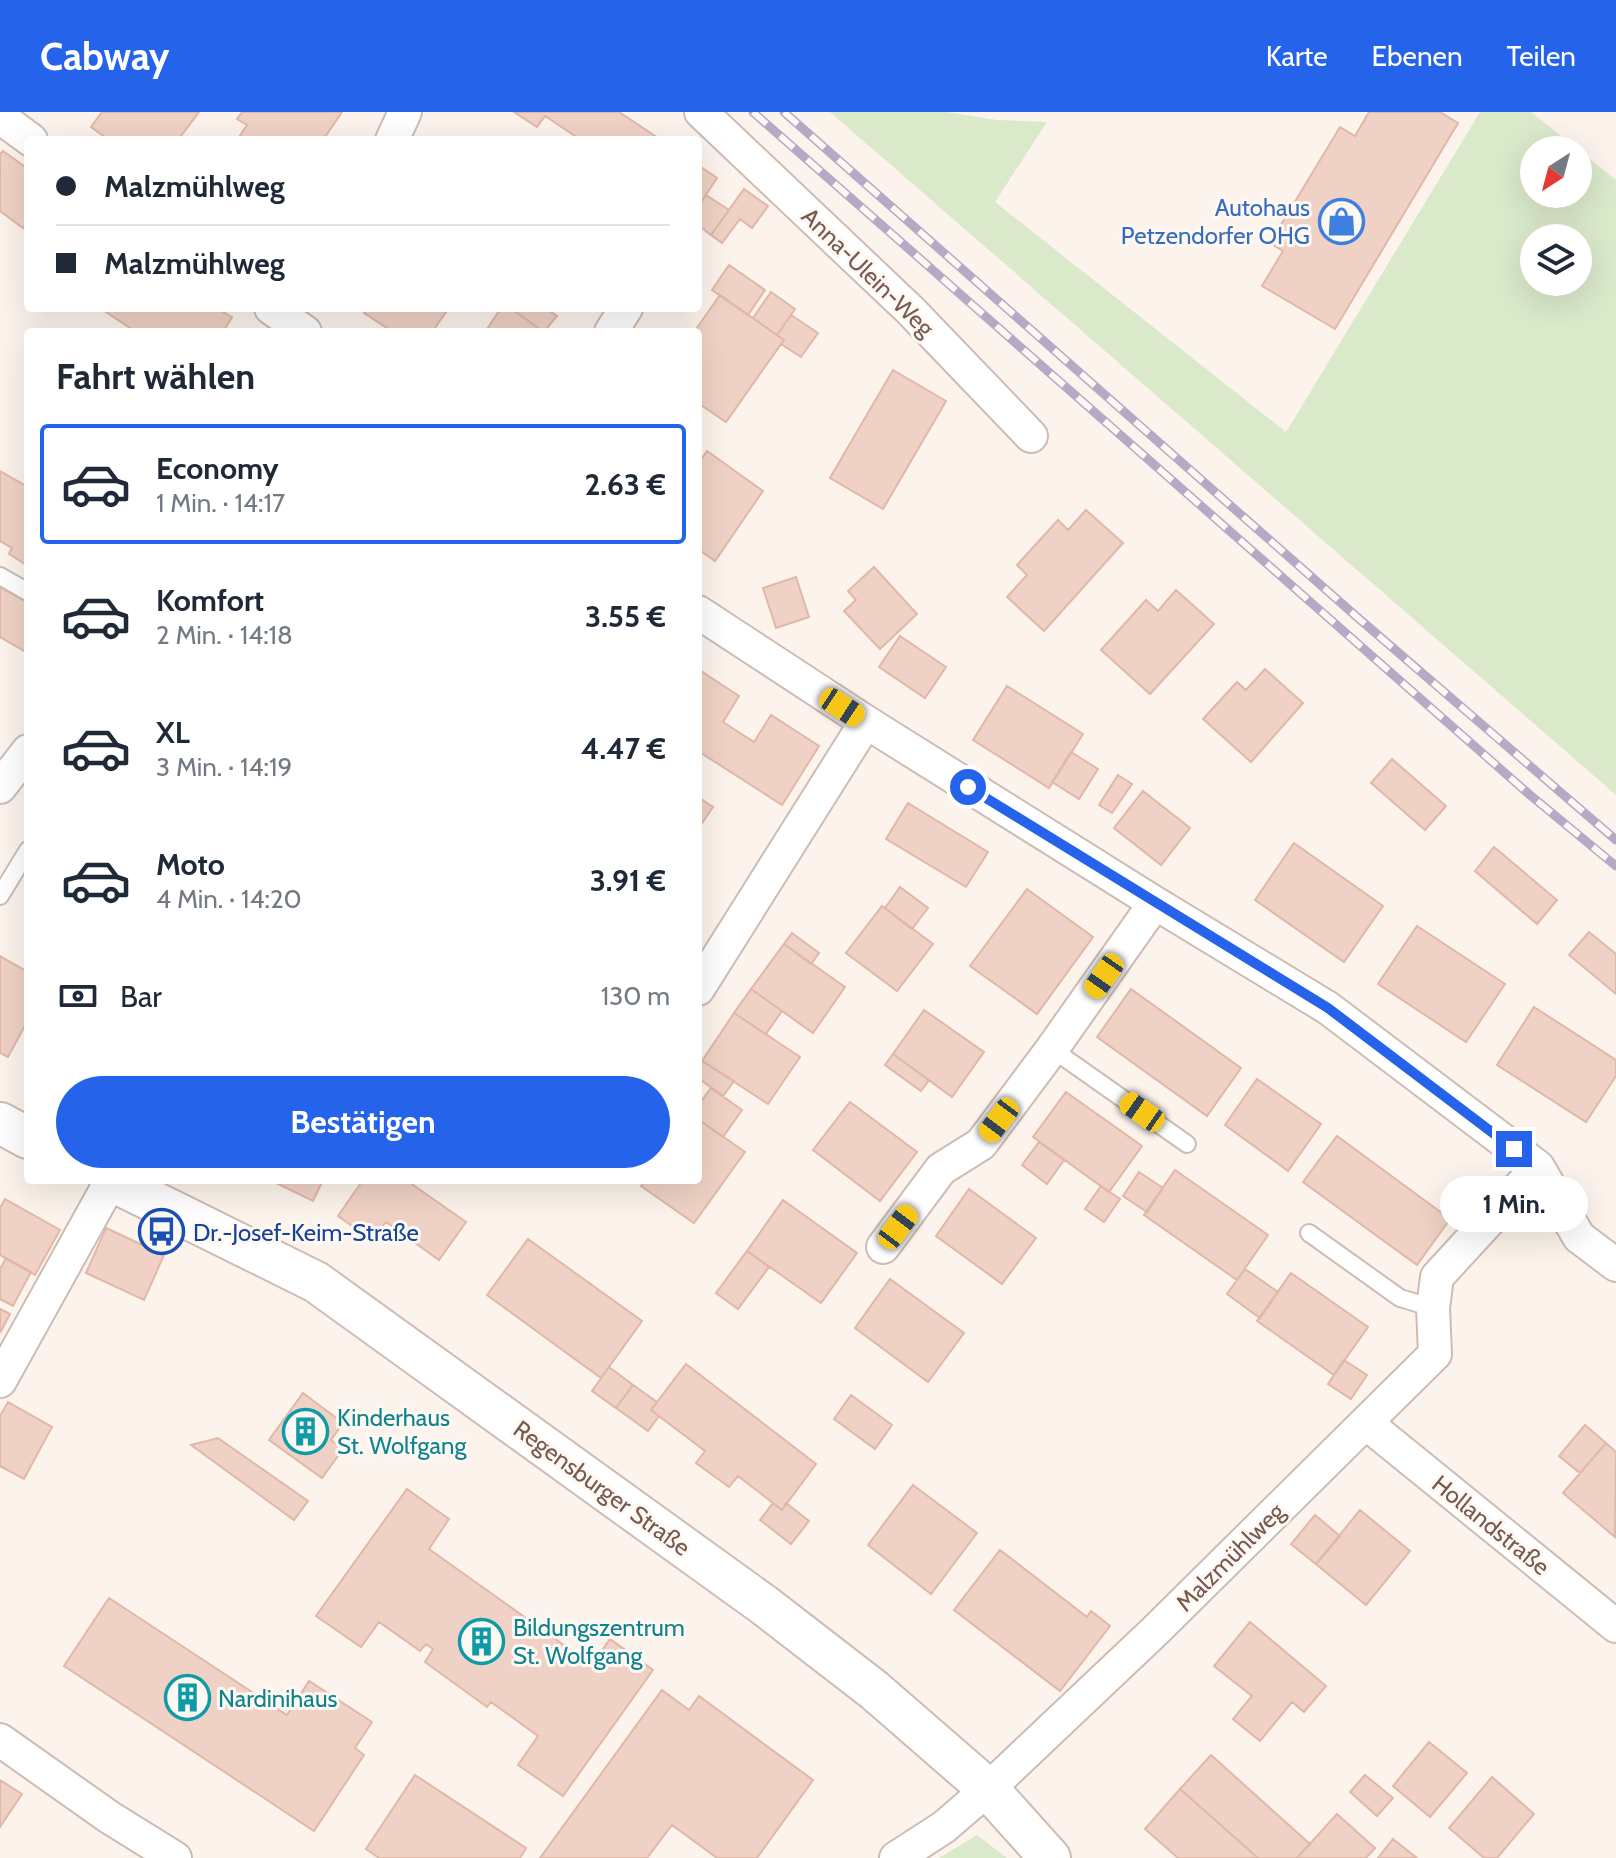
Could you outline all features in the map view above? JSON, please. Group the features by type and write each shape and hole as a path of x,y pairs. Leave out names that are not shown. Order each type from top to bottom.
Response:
{"street":[{"path":"394,136 405,112"},
{"name":"Anna-Ulein-Weg","path":"701,112 911,311 1031,436"},
{"path":"0,117 26,136"},
{"path":"702,615 866,722 1328,1008 1538,1167 1579,1237 1616,1265"},
{"path":"702,983 866,722"},
{"path":"0,787 24,756"},
{"path":"883,1247 941,1169 981,1144 1155,903"},
{"path":"0,1123 24,1136"},
{"name":"Malzmühlweg","path":"896,1858 944,1827 988,1789 1155,1631 1435,1354 1433,1308 1437,1277 1538,1167"},
{"path":"0,1381 108,1184"},
{"name":"Regensburger Straße","path":"118,1184 316,1282 764,1605 874,1690 988,1789 1050,1858"},
{"name":"Hollandstraße","path":"1366,1423 1616,1626"},
{"path":"0,1740 109,1817 175,1858"}],"lane":[{"path":"0,576 24,590"},
{"path":"0,896 24,857"},
{"path":"1052,1049 1187,1144"},
{"path":"1309,1233 1400,1298 1433,1308"}],"green space":[{"path":"830,112 946,112 997,120 1047,122 995,202 1286,432 1480,112 1531,112 1561,136 1520,136 1520,208 1592,208 1592,161 1616,180 1616,795"},
{"path":"977,1835 1007,1858 939,1858"}],"building":[{"path":"102,112 199,112 181,136 103,136 91,127"},
{"path":"242,112 342,112 326,136 240,136 247,125 237,119"},
{"path":"514,112 619,112 655,136 575,136 545,116 537,127"},
{"name":"Autohaus Petzendorfer OHG","path":"1369,112 1440,112 1458,123 1335,329 1262,286 1283,251 1270,243 1340,127 1355,136"},
{"path":"3,151 24,166 23,228 0,211 0,154"},
{"path":"702,168 717,178 702,201"},
{"path":"744,189 768,206 752,228 740,219 722,243 711,235"},
{"path":"706,195 729,210 711,235 702,228 702,201"},
{"path":"729,265 765,290 748,315 712,290"},
{"path":"771,292 795,309 777,335 753,318"},
{"path":"720,295 784,340 726,422 702,406 702,328 697,328"},
{"path":"106,312 223,312 232,317 225,328 130,328"},
{"path":"446,312 435,328 387,328 364,313"},
{"path":"498,312 516,312 538,328 488,328"},
{"path":"516,312 551,312 557,316 547,328 538,328"},
{"path":"791,315 818,333 801,357 781,344 784,340 777,335"},
{"path":"893,370 946,401 883,509 830,478"},
{"path":"707,451 763,491 715,561 702,552 702,458"},
{"path":"0,471 24,485 24,563 9,554 12,548 0,541"},
{"path":"1086,510 1123,543 1044,631 1007,597 1027,575 1017,565 1058,520 1068,530"},
{"path":"874,567 917,614 880,649 844,611 856,600 848,591"},
{"path":"796,577 809,617 776,628 763,588"},
{"path":"0,587 24,601 24,651 0,637"},
{"path":"1176,590 1214,624 1150,694 1101,650 1146,600 1158,611"},
{"path":"900,636 946,667 925,698 879,667"},
{"path":"1265,669 1303,703 1251,762 1203,719 1237,682 1246,690"},
{"path":"702,672 739,696 723,722 754,742 771,715 819,746 782,805 702,754"},
{"path":"1007,686 1083,734 1049,788 973,740"},
{"path":"1071,752 1098,769 1079,799 1052,782"},
{"path":"1392,759 1446,806 1425,830 1371,783"},
{"path":"1118,775 1132,784 1112,813 1099,805"},
{"path":"1143,791 1190,828 1161,865 1114,828"},
{"path":"702,800 713,807 702,823"},
{"path":"908,803 988,852 966,887 886,839"},
{"path":"1294,843 1383,906 1344,962 1255,900"},
{"path":"1494,847 1557,900 1537,924 1475,871"},
{"path":"900,887 928,908 912,929 885,908"},
{"path":"1027,889 1093,937 1037,1014 970,966"},
{"path":"882,906 933,944 897,991 846,953"},
{"path":"1417,926 1505,984 1466,1042 1378,984"},
{"path":"1589,932 1616,954 1616,994 1569,955"},
{"path":"792,933 819,953 811,964 784,944"},
{"path":"784,944 845,987 813,1033 751,989"},
{"path":"0,956 24,970 24,1027 8,1057 0,1053"},
{"path":"751,989 782,1011 766,1034 734,1013"},
{"path":"1131,989 1241,1068 1207,1116 1097,1037"},
{"path":"1534,1007 1616,1060 1616,1076 1586,1122 1497,1065"},
{"path":"924,1010 984,1052 952,1097 893,1054"},
{"path":"734,1013 800,1057 768,1104 702,1061"},
{"path":"893,1054 929,1080 921,1091 885,1065"},
{"path":"702,1061 734,1081 723,1096 702,1081"},
{"path":"1257,1079 1321,1124 1288,1171 1225,1125"},
{"path":"711,1088 742,1110 723,1137 702,1122 702,1100"},
{"path":"1066,1092 1142,1146 1109,1192 1033,1137"},
{"path":"850,1102 917,1152 880,1201 813,1150"},
{"path":"702,1122 745,1152 694,1223 641,1186 702,1184"},
{"path":"1337,1136 1450,1219 1417,1265 1303,1182"},
{"path":"1039,1142 1064,1160 1047,1184 1022,1165"},
{"path":"1175,1170 1268,1235 1237,1280 1144,1215"},
{"path":"1139,1172 1163,1188 1147,1212 1123,1196"},
{"path":"278,1184 321,1184 313,1201"},
{"path":"360,1184 412,1184 466,1222 439,1260 386,1222 372,1240 338,1216"},
{"path":"1101,1186 1120,1199 1104,1222 1085,1209"},
{"path":"969,1189 1036,1238 1002,1284 936,1236"},
{"path":"5,1199 60,1230 35,1275 0,1255 0,1208"},
{"path":"783,1200 857,1253 821,1303 747,1251"},
{"path":"106,1228 164,1255 144,1300 86,1273"},
{"path":"528,1239 642,1321 601,1378 487,1295"},
{"path":"747,1251 769,1267 738,1309 716,1293"},
{"path":"6,1258 31,1272 13,1306 0,1299 0,1269"},
{"path":"1245,1269 1278,1292 1260,1318 1227,1294"},
{"path":"1291,1273 1368,1327 1334,1375 1257,1321"},
{"path":"890,1279 964,1333 928,1382 855,1328"},
{"path":"0,1309 10,1314 0,1333"},
{"path":"1344,1360 1367,1375 1351,1399 1328,1384"},
{"path":"686,1364 816,1464 782,1510 738,1476 729,1487 696,1463 705,1451 651,1410"},
{"path":"609,1367 633,1385 616,1408 592,1391"},
{"path":"633,1385 657,1402 651,1410 659,1416 648,1431 616,1408"},
{"name":"Kinderhaus St. Wolfgang","path":"303,1393 343,1423 331,1440 343,1449 322,1478 269,1440"},
{"path":"851,1395 892,1425 875,1449 834,1419"},
{"path":"8,1402 52,1427 24,1479 0,1466 0,1416"},
{"path":"1585,1425 1606,1443 1580,1473 1559,1456"},
{"path":"218,1438 308,1501 294,1520 191,1445"},
{"path":"1606,1443 1616,1452 1615,1537 1563,1493"},
{"path":"913,1485 977,1533 931,1594 868,1545"},
{"name":"Bildungszentrum St. Wolfgang","path":"407,1489 449,1519 429,1549 592,1665 610,1639 653,1670 563,1796 518,1765 538,1736 491,1702 487,1707 425,1662 433,1649 426,1644 420,1651 379,1622 361,1647 316,1616"},
{"path":"773,1503 782,1510 786,1503 809,1521 791,1544 760,1520"},
{"path":"1360,1510 1410,1551 1366,1605 1316,1564"},
{"path":"1315,1515 1340,1536 1316,1564 1291,1544"},
{"path":"1000,1550 1087,1617 1091,1611 1110,1626 1060,1691 954,1610"},
{"name":"Nardinihaus","path":"109,1598 287,1715 309,1681 372,1722 355,1748 364,1755 314,1831 64,1666"},
{"path":"1250,1622 1326,1686 1304,1712 1292,1702 1260,1741 1233,1719 1252,1696 1214,1666"},
{"path":"662,1690 689,1710 699,1696 813,1780 757,1858 717,1858 672,1825 647,1858 540,1858"},
{"path":"1429,1742 1467,1773 1430,1817 1393,1786"},
{"path":"1211,1755 1310,1844 1297,1858 1258,1858 1180,1789"},
{"path":"415,1775 526,1848 520,1858 379,1858 366,1849"},
{"path":"1365,1775 1393,1798 1377,1816 1350,1792"},
{"path":"1492,1777 1534,1814 1497,1858 1484,1858 1449,1828"},
{"path":"0,1780 22,1794 0,1827"},
{"path":"1180,1789 1258,1858 1178,1858 1145,1829"},
{"path":"1337,1814 1375,1848 1366,1858 1297,1858"},
{"path":"1393,1839 1417,1858 1378,1858"}],"railway":[{"path":"753,112 1530,795 1616,866"},
{"path":"784,112 1357,617 1616,840"}],"place":[{"name":"Autohaus Petzendorfer OHG","path":"1341,221"},
{"name":"Dr.-Josef-Keim-Straße","path":"162,1232"},
{"name":"Kinderhaus St. Wolfgang","path":"306,1431"},
{"name":"Bildungszentrum St. Wolfgang","path":"482,1641"},
{"name":"Nardinihaus","path":"187,1698"}],"route":[{"path":"968,787 1328,1008 1514,1149"}]}
